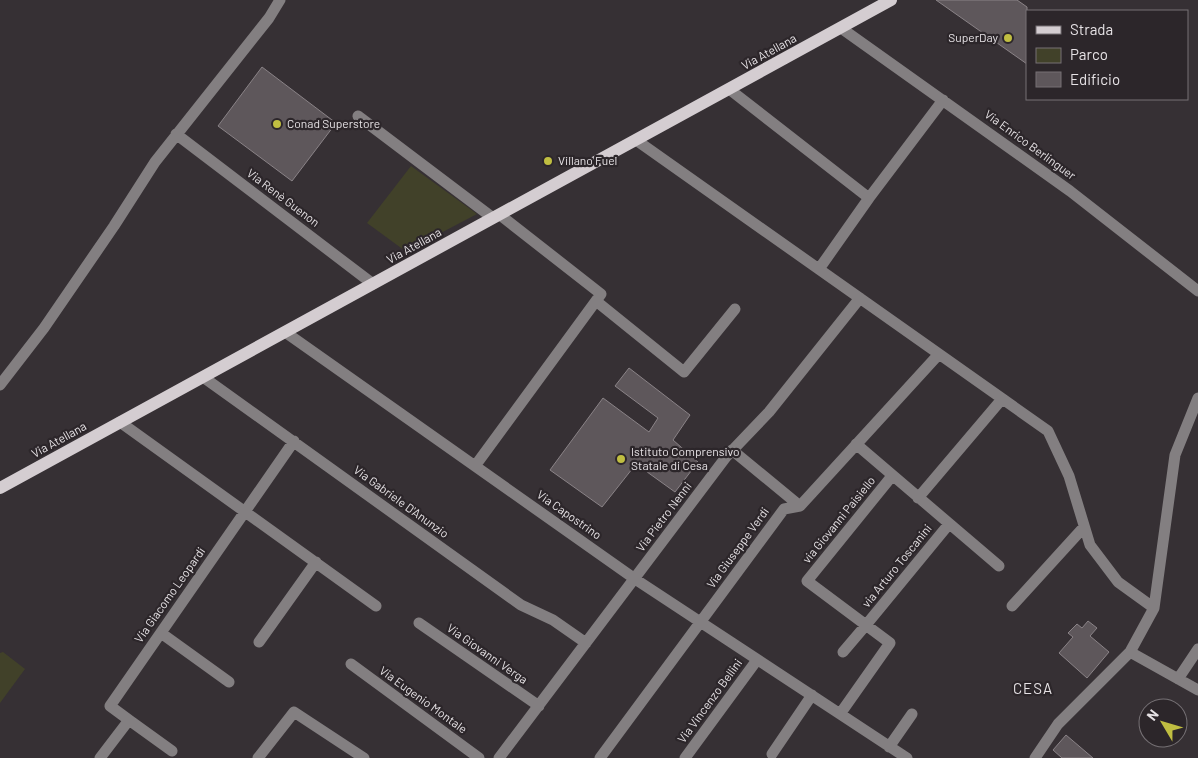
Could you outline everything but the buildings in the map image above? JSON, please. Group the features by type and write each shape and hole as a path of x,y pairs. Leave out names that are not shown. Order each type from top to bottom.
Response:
{"main road":[{"name":"Via Atellana","path":"0,488 892,0"}],"street":[{"path":"0,385 44,328 114,226 154,162 264,24 280,0"},
{"name":"Via Enrico Berlinguer","path":"841,28 1070,191 1198,291"},
{"path":"729,89 869,198"},
{"path":"819,270 869,198 943,100"},
{"path":"358,116 601,294 475,466"},
{"name":"Via Renè Guenon","path":"176,134 373,284"},
{"path":"636,140 1048,431 1069,476 1090,545 1118,582 1154,608"},
{"name":"Via Pietro Nenni","path":"499,758 732,450 769,412 860,298"},
{"path":"596,301 684,372 735,309"},
{"name":"Via Capostrino","path":"285,332 635,579 906,758"},
{"name":"Via Giuseppe Verdi","path":"600,758 784,509 800,506 939,354"},
{"name":"Via Gabriele D'Anunzio","path":"203,377 521,605 554,620 586,643"},
{"path":"1035,758 1058,724 1130,652 1154,608 1175,455 1198,398"},
{"path":"918,498 1002,399"},
{"path":"120,422 376,606"},
{"name":"Via Giacomo Leopardi","path":"129,720 110,706 294,441"},
{"path":"856,444 999,566"},
{"path":"732,450 800,506"},
{"name":"via Giovanni Paisiello","path":"866,626 807,581 892,476"},
{"name":"via Arturo Toscanini","path":"842,652 866,626 949,524"},
{"path":"1012,606 1084,527"},
{"path":"259,642 316,562"},
{"name":"Via Giovanni Verga","path":"419,624 538,706"},
{"path":"840,714 890,644 866,626"},
{"path":"161,633 229,682"},
{"path":"1178,679 1198,648"},
{"path":"1130,652 1198,690"},
{"name":"Via Vincenzo Bellini","path":"685,758 757,660"},
{"name":"Via Eugenio Montale","path":"351,664 479,758"},
{"path":"772,754 812,696"},
{"path":"258,758 294,712 364,758"},
{"path":"889,747 912,714"},
{"path":"100,758 129,720 172,751"}],"green space":[{"path":"411,166 477,214 416,246 408,253 367,223"},
{"path":"3,652 25,669 0,703 0,653"}],"place":[{"name":"SuperDay","path":"1008,38"},
{"name":"Conad Superstore","path":"277,124"},
{"name":"Villano Fuel","path":"548,161"},
{"name":"Istituto Comprensivo Statale di Cesa","path":"621,459"}],"district":[{"name":"CESA","path":"1033,689"}]}
